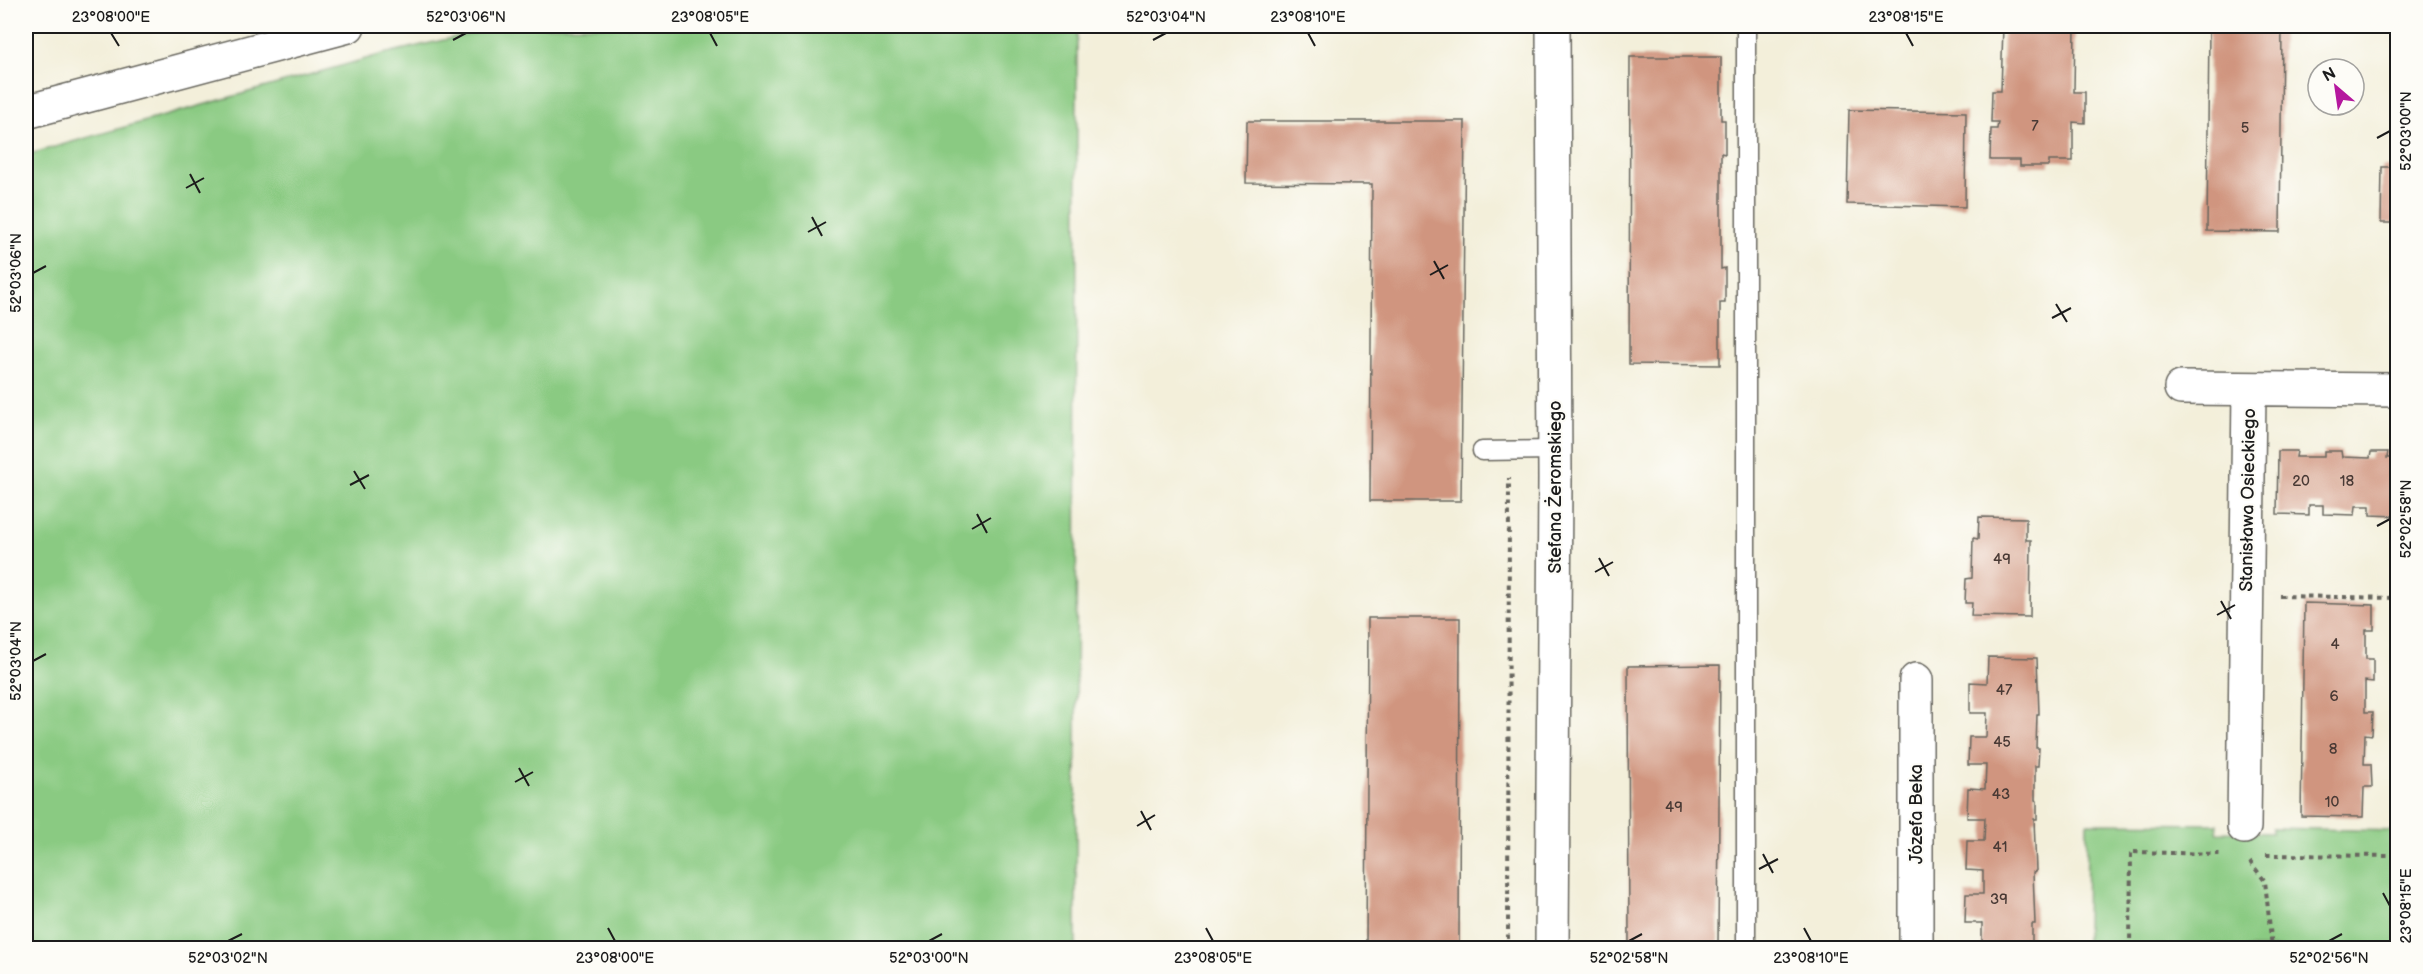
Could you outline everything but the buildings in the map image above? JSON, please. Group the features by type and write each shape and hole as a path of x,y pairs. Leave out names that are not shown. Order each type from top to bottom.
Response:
{"main road":[{"path":"26,112 348,26"},
{"name":"Stefana Żeromskiego","path":"1552,948 1555,450 1553,26"},
{"path":"2181,388 2397,390"},
{"name":"Stanisława Osieckiego","path":"2248,845 2249,389"},
{"name":"Józefa Beka","path":"1916,680 1916,948"}],"lane":[{"path":"1746,26 1746,948"},
{"path":"1482,450 1555,450"}],"path":[{"path":"1508,948 1509,451"},
{"path":"2247,595 2397,598"},
{"path":"2272,948 2265,881 2248,845 2397,856"},
{"path":"2130,948 2131,852 2221,854"}],"green space":[{"path":"504,26 1077,26 1076,948 26,948 26,155 383,54"},
{"path":"2087,823 2218,824 2217,832 2272,833 2272,828 2397,831 2397,948 2086,948"}]}
